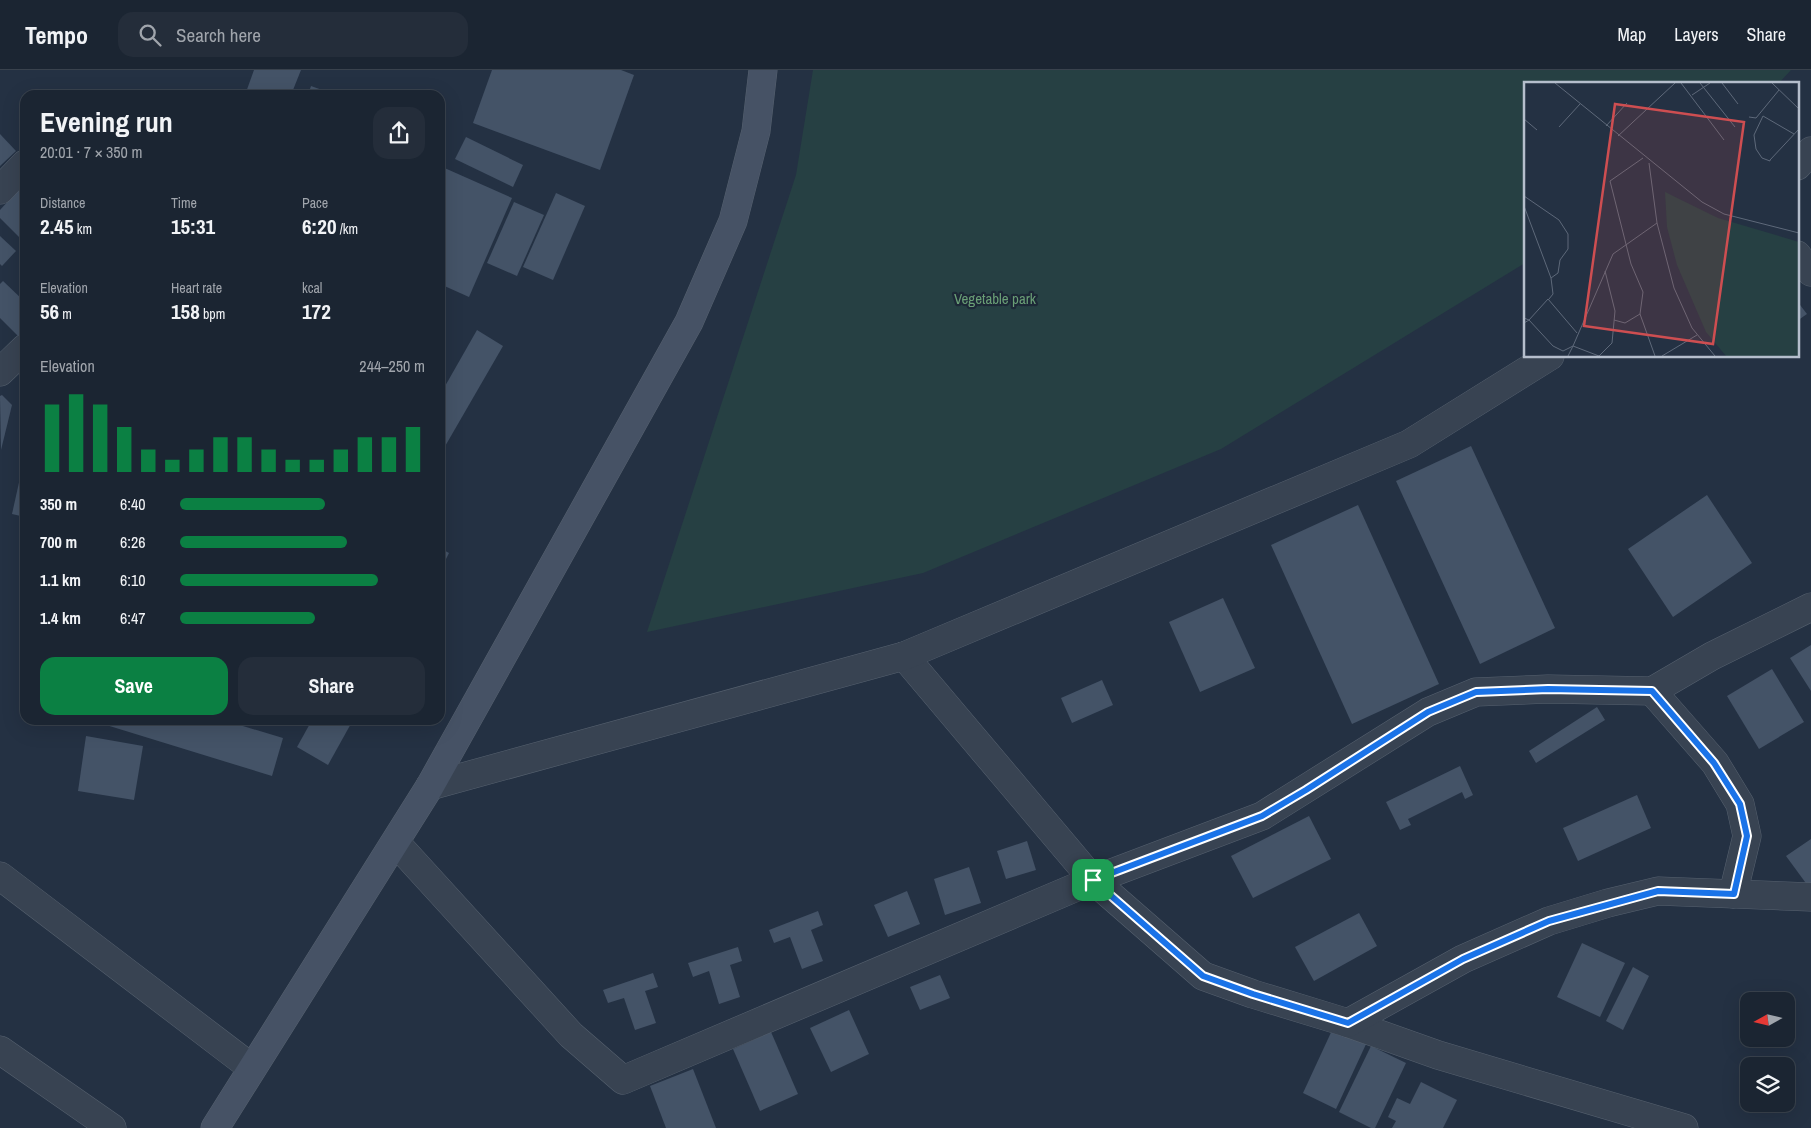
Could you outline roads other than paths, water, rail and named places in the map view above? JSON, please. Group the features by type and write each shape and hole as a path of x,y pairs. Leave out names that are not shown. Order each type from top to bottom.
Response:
{"main road":[{"path":"214,1128 396,843 430,786 689,322 733,222 756,131 763,70"}],"street":[{"path":"1798,165 1811,151"},
{"path":"0,190 20,169"},
{"path":"1798,256 1811,272"},
{"path":"0,372 20,353"},
{"path":"430,786 904,656 1409,444 1547,358"},
{"path":"396,843 571,1034 623,1080 1093,880 1262,816 1428,712 1476,692 1548,689 1652,691 1712,656 1811,607"},
{"path":"904,656 1093,880 1203,976 1253,994 1348,1023 1438,1055 1684,1128"},
{"path":"1652,691 1714,763 1740,804 1747,836 1734,894"},
{"path":"0,876 252,1068"},
{"path":"1348,1023 1463,959 1549,921 1658,891 1811,897"},
{"path":"0,1050 112,1128"}],"park label":[{"name":"Vegetable park","path":"995,298"}]}
